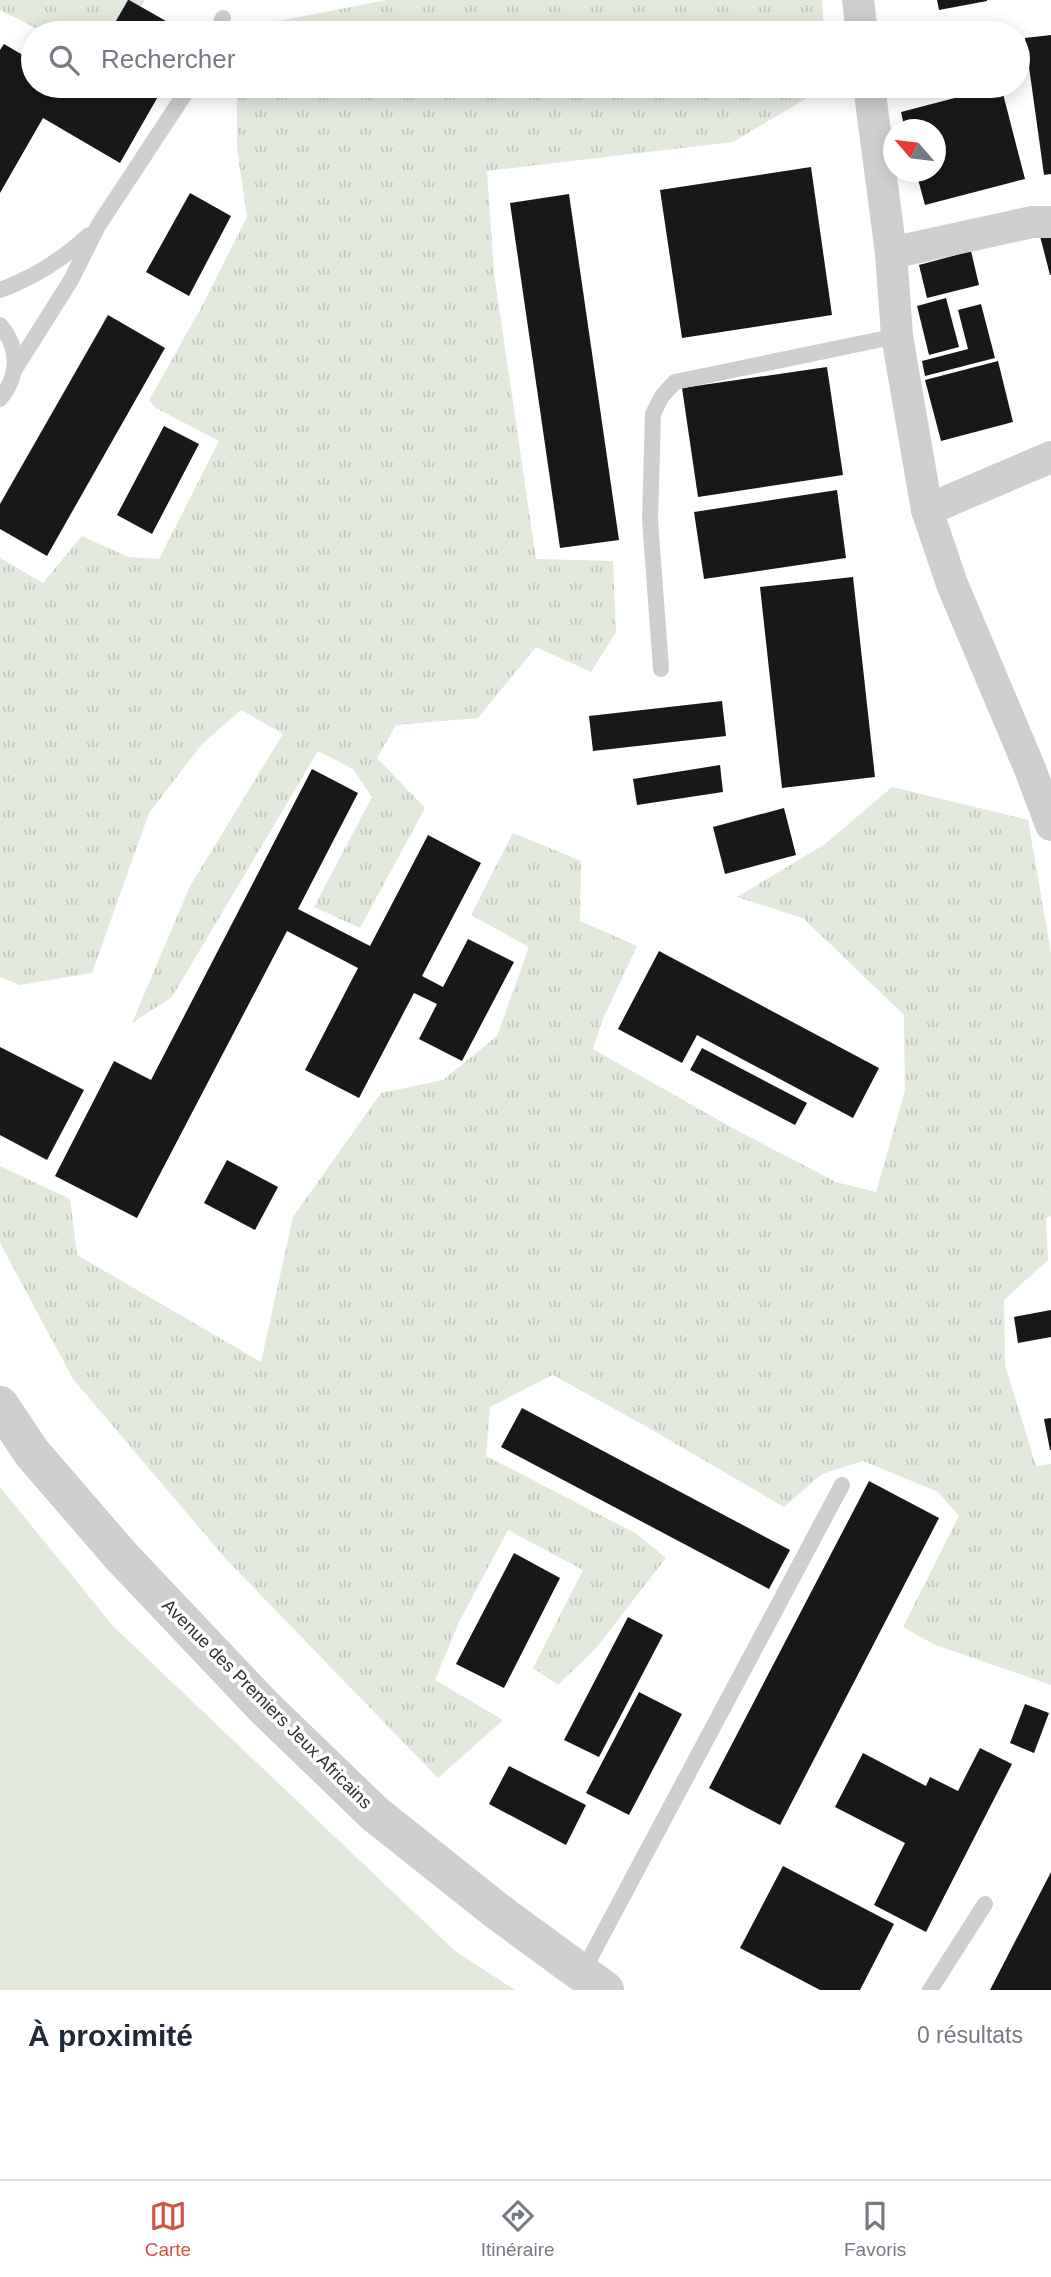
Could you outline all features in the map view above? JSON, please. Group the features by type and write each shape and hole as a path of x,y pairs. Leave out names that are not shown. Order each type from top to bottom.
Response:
{"street":[{"path":"858,0 861,21"},
{"path":"871,98 891,253 897,336 927,510 952,584 1051,825"},
{"path":"891,253 1032,222 1051,222"},
{"path":"927,510 1051,457"},
{"name":"Avenue des Premiers Jeux Africains","path":"0,1405 32,1452 112,1545 274,1717 375,1814 501,1914 593,1982"}],"lane":[{"path":"0,399 10,387 15,369 71,281 98,226 182,98"},
{"path":"0,290 69,253 98,226"},
{"path":"0,325 13,346 15,369"},
{"path":"661,670 650,520 653,414 662,396 675,382 897,336"},
{"path":"593,1982 842,1485"},
{"path":"930,1990 985,1904"}],"green space":[{"path":"0,0 145,0 132,21 22,21 0,10"},
{"path":"387,0 822,0 823,21 278,21"},
{"path":"237,98 807,98 733,142 487,171 494,273 536,559 613,561 616,632 591,672 536,647 478,718 396,725 377,758 425,808 360,928 314,907 372,797 353,769 318,751 172,997 132,1023 190,886 283,734 241,710 202,744 149,813 92,973 20,985 0,977 0,558 43,583 82,536 128,557 159,559 219,441 156,408 149,400 201,308 247,217 237,149"},
{"path":"892,787 1028,820 1051,953 1051,1216 1046,1218 1048,1260 1004,1300 1005,1365 1036,1466 1051,1464 1051,1685 933,1644 903,1627 959,1516 938,1492 863,1461 822,1474 784,1507 553,1375 490,1407 486,1456 635,1533 666,1558 596,1648 558,1685 533,1668 583,1570 508,1530 459,1622 435,1680 503,1720 438,1778 225,1558 73,1379 0,1243 0,1166 70,1199 77,1255 261,1362 293,1217 381,1093 443,1080 497,1036 529,947 471,915 513,833 581,861 580,921 637,946 602,1021 593,1049 738,1131 836,1182 876,1192 905,1091 904,1015 803,918 737,897 825,844"},
{"path":"0,1487 113,1626 455,1951 515,1990 0,1990"}],"building":[{"path":"129,0 166,21 116,21"},
{"path":"937,0 987,0 987,1 939,10"},
{"path":"1051,35 1051,174 1044,175 1030,74 1030,37"},
{"path":"4,44 21,54 21,98 157,98 120,163 43,118 0,193 0,50"},
{"path":"955,98 1004,98 1025,179 925,205 919,182 946,182 946,119 903,119 901,112"},
{"path":"811,167 832,315 682,338 660,190"},
{"path":"190,193 231,216 189,296 146,272"},
{"path":"569,194 619,540 560,548 510,203"},
{"path":"1051,233 1051,275 1050,275 1040,236"},
{"path":"971,251 979,285 927,298 919,265"},
{"path":"946,298 959,347 929,355 917,306"},
{"path":"981,304 995,358 925,376 922,361 968,349 958,310"},
{"path":"108,315 165,348 47,556 0,529 0,504"},
{"path":"998,361 1013,422 941,441 925,380"},
{"path":"827,367 843,475 698,497 682,388"},
{"path":"164,426 199,444 152,534 117,515"},
{"path":"837,490 846,558 704,579 694,512"},
{"path":"853,577 875,777 782,788 760,587"},
{"path":"722,701 726,736 593,751 589,716"},
{"path":"720,765 723,792 637,805 633,779"},
{"path":"312,769 358,793 298,909 370,946 428,835 481,863 422,976 443,987 468,939 514,962 462,1061 419,1039 437,1004 414,993 359,1098 305,1070 358,968 287,931 137,1218 55,1176 114,1061 151,1080"},
{"path":"784,808 796,855 725,874 713,827"},
{"path":"659,951 879,1068 853,1118 697,1035 682,1063 618,1029"},
{"path":"0,1047 84,1090 47,1160 0,1135"},
{"path":"702,1048 807,1103 795,1125 690,1070"},
{"path":"227,1160 278,1187 255,1230 204,1203"},
{"path":"1051,1310 1051,1337 1018,1343 1014,1317"},
{"path":"522,1408 790,1550 769,1589 501,1447"},
{"path":"1051,1418 1051,1450 1050,1450 1044,1419"},
{"path":"869,1481 939,1518 780,1825 709,1788"},
{"path":"514,1553 560,1578 504,1688 456,1664"},
{"path":"628,1617 663,1635 599,1757 564,1740"},
{"path":"639,1692 682,1714 629,1815 586,1793"},
{"path":"1025,1704 1049,1713 1034,1753 1010,1743"},
{"path":"980,1748 1012,1764 926,1932 874,1905 905,1843 835,1807 863,1753 926,1786 930,1777 958,1791"},
{"path":"509,1766 586,1805 566,1845 489,1804"},
{"path":"783,1866 894,1924 860,1990 820,1990 740,1948"},
{"path":"1051,1872 1051,1990 990,1990"}]}
